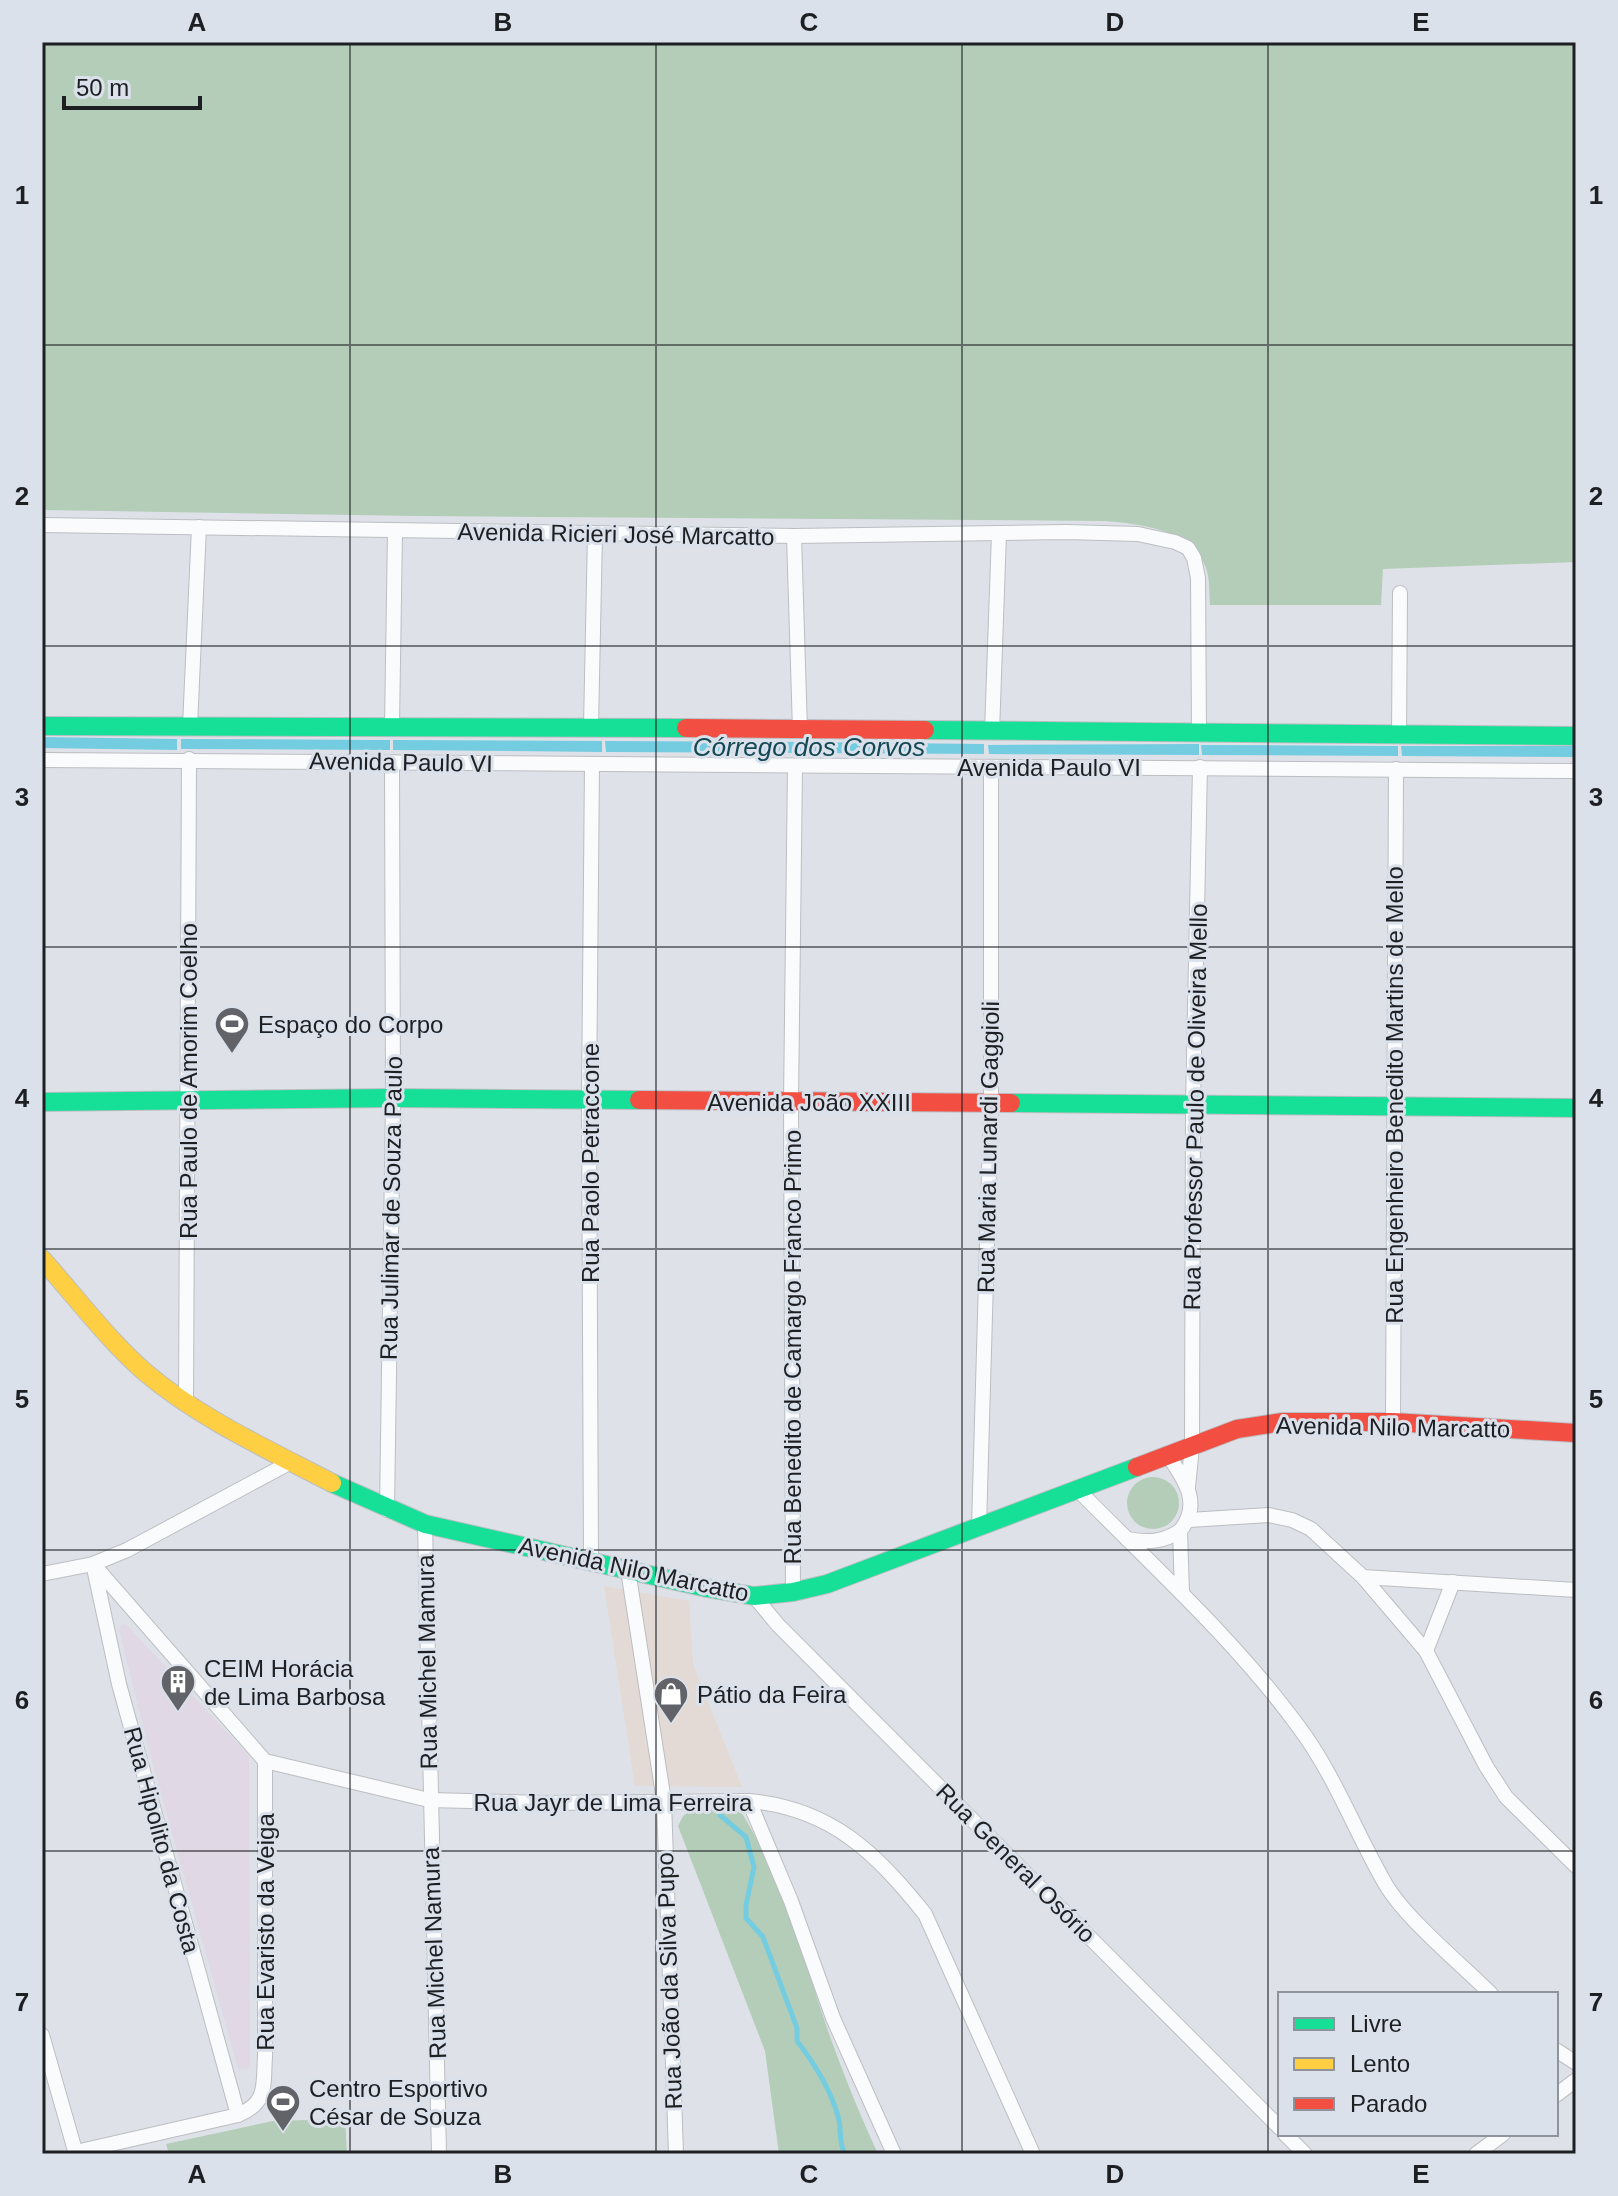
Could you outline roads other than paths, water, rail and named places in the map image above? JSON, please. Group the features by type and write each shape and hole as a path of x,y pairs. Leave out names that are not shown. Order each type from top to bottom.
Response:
{"street":[{"name":"Avenida Ricieri José Marcatto","path":"42,525 794,536 1138,534 1175,542 1188,548 1194,558 1198,578 1199,732"},
{"path":"190,726 199,527"},
{"path":"392,726 395,531"},
{"path":"591,727 595,533"},
{"path":"992,732 999,533"},
{"path":"794,536 800,730"},
{"path":"1399,736 1400,593"},
{"name":"Avenida Paulo VI","path":"42,726 591,727 1576,736"},
{"name":"Rua Paulo de Amorim Coelho","path":"186,1403 189,759"},
{"name":"Avenida Paulo VI","path":"42,760 1576,771"},
{"name":"Rua Julimar de Souza Paulo","path":"387,1510 393,1098 392,762"},
{"name":"Rua Paolo Petraccone","path":"591,1561 589,1100 592,764"},
{"name":"Rua Benedito de Camargo Franco Primo","path":"793,1592 791,1102 795,766"},
{"name":"Rua Professor Paulo de Oliveira Mello","path":"1182,1593 1192,1447 1193,1105 1200,767"},
{"name":"Rua Maria Lunardi Gaggioli","path":"979,1527 991,1103 991,768"},
{"name":"Rua Engenheiro Benedito Martins de Mello","path":"1393,1422 1396,769"},
{"name":"Avenida João XXIII","path":"42,1102 393,1098 1576,1108"},
{"name":"Avenida Nilo Marcatto","path":"42,1259 139,1367 186,1403 291,1462 387,1510 425,1524 754,1596 827,1584 1237,1429 1260,1424 1393,1422 1576,1433"},
{"path":"1169,1457 1188,1487"},
{"path":"42,1574 93,1564 127,1550 291,1462"},
{"path":"1079,1491 1182,1593 1271,1690 1321,1757 1387,1887 1405,1910 1489,1992"},
{"path":"1127,1539 1144,1543 1157,1541 1185,1525 1269,1515 1292,1520 1311,1529 1363,1577 1426,1651 1486,1766 1506,1797 1576,1866"},
{"name":"Rua Michel Mamura","path":"425,1524 429,1800"},
{"path":"93,1564 265,1761"},
{"name":"Rua Hipolito da Costa","path":"93,1564 119,1684 238,2115"},
{"name":"Rua João da Silva Pupo","path":"628,1570 664,1801 676,2154"},
{"path":"1363,1577 1576,1590"},
{"path":"1426,1651 1453,1582"},
{"name":"Rua General Osório","path":"754,1596 778,1625 1278,2126"},
{"name":"Rua Jayr de Lima Ferreira","path":"265,1761 429,1800 546,1803 749,1801 779,1803 804,1811 867,1850 925,1914 1033,2154"},
{"name":"Rua Evaristo da Veiga","path":"238,2115 253,2109 259,2101 263,2080 265,1761"},
{"name":"Rua Michel Namura","path":"429,1800 439,2154"},
{"path":"749,1801 791,1901 833,2018 894,2154"},
{"path":"42,2035 76,2153 238,2115"},
{"path":"1558,2051 1576,2063"},
{"path":"1558,2094 1576,2080"},
{"path":"1287,2136 1305,2154"},
{"path":"1476,2154 1500,2136"}],"water":[{"path":"42,737 177,739 177,750 42,748"},
{"path":"181,739 390,740 390,750 181,749"},
{"path":"393,740 602,741 602,752 393,750"},
{"path":"605,741 801,742 801,753 606,752"},
{"name":"Córrego dos Corvos","path":"803,742 984,744 984,754 804,753"},
{"path":"1199,744 1199,755 989,754 988,745"},
{"path":"1201,745 1398,746 1398,756 1202,755"},
{"path":"1401,746 1576,746 1576,757 1402,756"}],"waterway":[{"path":"720,1815 746,1837 754,1867 746,1918 763,1937 797,2028 797,2041 831,2096 845,2154"}],"place":[{"name":"Espaço do Corpo","path":"232,1055"},
{"name":"CEIM Horácia de Lima Barbosa","path":"178,1713"},
{"name":"Pátio da Feira","path":"671,1725"},
{"name":"Centro Esportivo César de Souza","path":"283,2133"}]}
